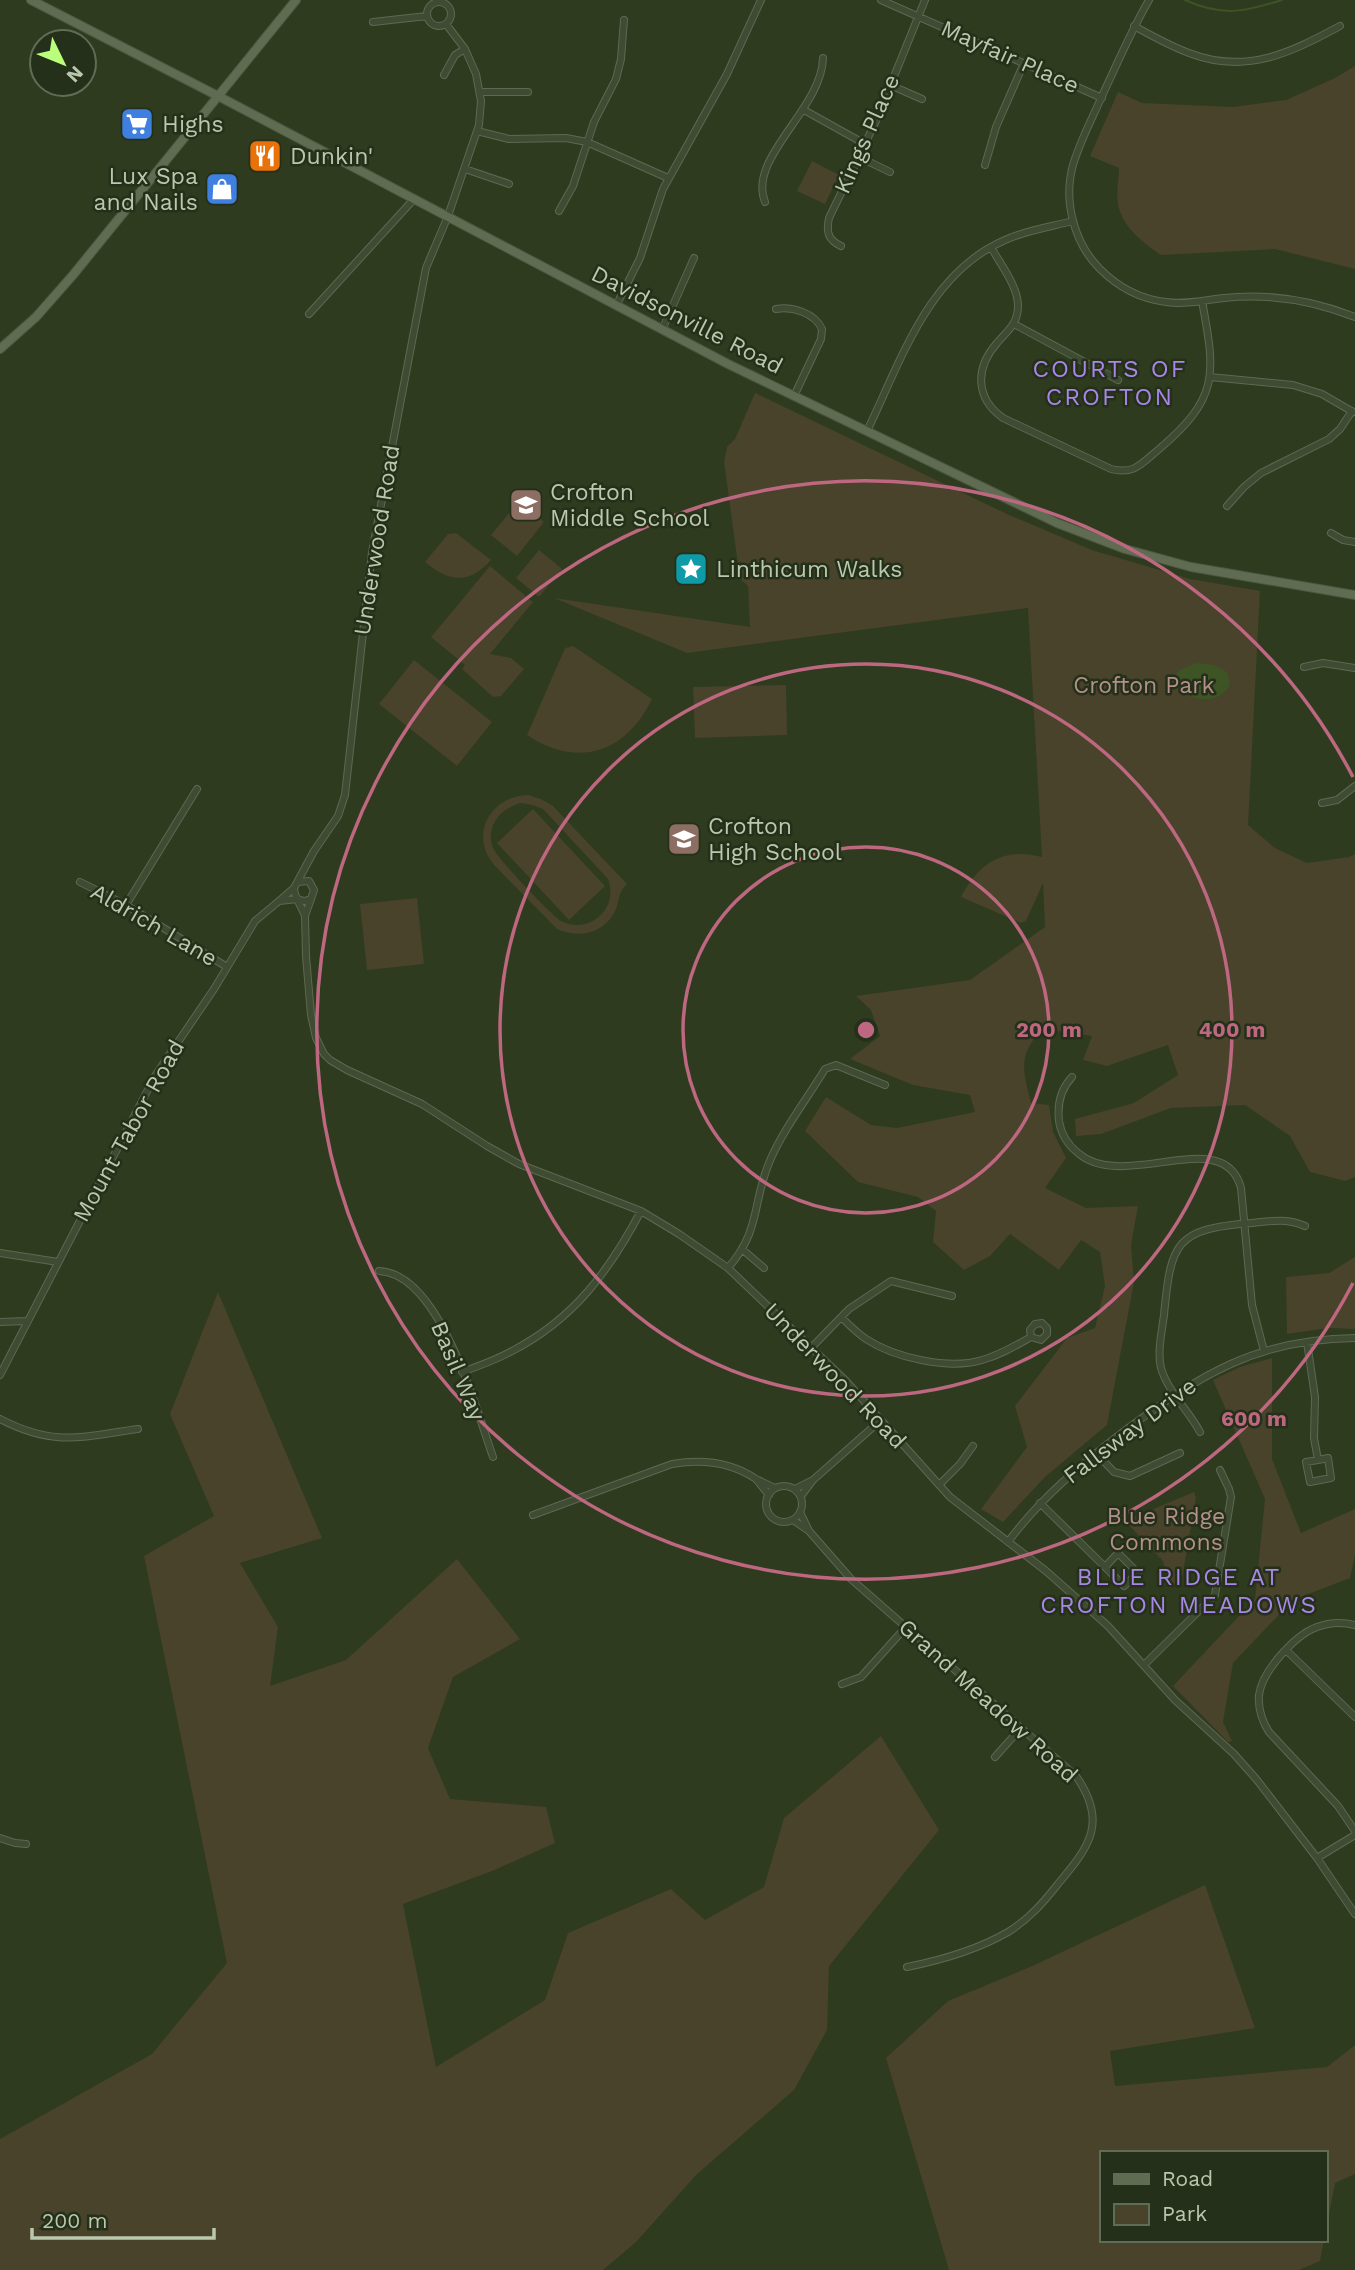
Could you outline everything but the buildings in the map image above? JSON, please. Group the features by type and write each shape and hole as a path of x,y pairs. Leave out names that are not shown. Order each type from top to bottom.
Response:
{"main road":[{"name":"Davidsonville Road","path":"31,0 662,330 1057,523 1104,541 1191,566 1355,595"},
{"path":"0,349 48,305 296,0"}],"street":[{"path":"616,306 634,273 657,202 668,178 727,74 761,0"},
{"name":"Mayfair Place","path":"881,0 1102,97"},
{"name":"Kings Place","path":"841,246 828,236 827,226 865,144 925,0"},
{"path":"1149,0 1102,97 1073,165 1070,190 1073,221 1094,264 1123,288 1164,302 1187,303 1248,296 1281,298 1314,303 1355,317"},
{"path":"435,1 450,3 451,14 446,24 435,26 427,16 428,8 435,1"},
{"path":"373,22 427,16"},
{"path":"559,211 573,186 594,122 616,79 621,59 624,20"},
{"path":"446,24 465,49 477,74 480,92 528,92"},
{"path":"1135,26 1187,53 1238,62 1263,60 1280,55 1340,26"},
{"path":"444,75 455,55 465,49"},
{"path":"765,202 762,183 770,159 804,110 821,76 823,58"},
{"path":"985,165 996,127 1024,63"},
{"path":"890,85 922,99"},
{"name":"Underwood Road","path":"296,885 338,816 345,795 377,521 426,268 448,216 477,131 481,112 480,92"},
{"path":"804,110 865,144"},
{"path":"477,131 509,139 566,138 587,142 668,178"},
{"path":"859,157 890,172"},
{"path":"465,169 509,184"},
{"path":"309,314 414,198"},
{"path":"867,431 927,309 947,281 964,265 991,247 1023,233 1073,221"},
{"path":"991,247 1017,296 1018,310 1014,324 997,342 983,364 980,374 983,396 1003,418 1111,469 1127,472 1133,470 1177,434 1201,404 1210,377 1211,354 1202,301"},
{"path":"662,330 694,258"},
{"path":"776,309 793,309 816,320 822,329 821,339 794,396"},
{"path":"1014,324 1118,380"},
{"path":"1210,377 1293,385 1322,394 1354,412 1329,439 1261,473 1227,506"},
{"path":"1331,533 1343,540 1355,542"},
{"path":"1304,667 1323,663 1355,668"},
{"path":"1322,803 1337,800 1355,786"},
{"path":"126,905 198,789"},
{"path":"279,901 311,899 314,890 309,861"},
{"path":"298,900 294,894 296,885 305,880 312,884"},
{"name":"Aldrich Lane","path":"80,882 126,905 227,967"},
{"name":"Mount Tabor Road","path":"0,1375 148,1088 255,921 296,885"},
{"name":"Underwood Road","path":"311,899 305,916 313,1028 320,1047 330,1060 422,1104 519,1164 641,1211 728,1268 812,1348 966,1511 1046,1571 1099,1619 1175,1700 1240,1760 1317,1858 1355,1914"},
{"name":"Underwood Road","path":"298,900 305,916"},
{"path":"728,1268 743,1250 752,1230 770,1161 825,1069 836,1065 885,1085"},
{"path":"1072,1077 1062,1090 1059,1117 1065,1139 1080,1155 1097,1164 1116,1167 1215,1160 1227,1165 1239,1181 1253,1314 1264,1351"},
{"path":"462,1372 511,1352 560,1319 600,1279 621,1249 641,1211"},
{"path":"1200,1432 1161,1368 1168,1270 1171,1261 1186,1240 1215,1227 1284,1220 1305,1226"},
{"path":"743,1250 764,1268"},
{"path":"0,1253 58,1262"},
{"name":"Basil Way","path":"379,1270 394,1273 422,1297 438,1317 462,1372 493,1457"},
{"path":"812,1348 854,1304 891,1281 952,1296"},
{"path":"841,1317 858,1333 876,1344 945,1364 981,1361 1003,1353 1031,1337"},
{"path":"0,1322 27,1321"},
{"name":"Fallsway Drive","path":"1008,1542 1040,1503 1096,1453 1175,1393 1224,1366 1264,1351 1307,1342 1355,1338"},
{"path":"1307,1342 1315,1397 1314,1438 1318,1460"},
{"path":"0,1419 34,1434 54,1438 84,1437 138,1429"},
{"path":"801,1496 813,1480 881,1420"},
{"path":"939,1485 974,1446"},
{"path":"1096,1453 1114,1472 1129,1476 1180,1453"},
{"path":"1328,1458 1331,1478 1310,1482 1306,1462 1318,1460 1328,1458"},
{"path":"533,1515 671,1464 691,1461 723,1465 747,1473 775,1488 786,1486 795,1489 801,1496 803,1505 793,1520 782,1522 770,1515 766,1506 769,1495 775,1488"},
{"path":"1144,1665 1215,1595 1231,1497 1220,1470"},
{"path":"756,1479 769,1495"},
{"path":"795,1489 813,1480"},
{"path":"1040,1503 1105,1567 1125,1586 1138,1573 1118,1553 1105,1567"},
{"name":"Grand Meadow Road","path":"800,1512 808,1531"},
{"name":"Grand Meadow Road","path":"793,1520 808,1531 851,1579 905,1628 1076,1776 1092,1805 1091,1838 1083,1854 1035,1912 1022,1923 983,1944 959,1954 907,1967"},
{"path":"1317,1858 1355,1833 1338,1806 1275,1740 1264,1723 1259,1702 1262,1684 1273,1664 1299,1637 1317,1626 1340,1623 1355,1626"},
{"path":"842,1684 861,1677 905,1628"},
{"path":"1286,1650 1355,1717"},
{"path":"995,1757 1021,1728"},
{"path":"0,1838 26,1844"}],"green space":[{"path":"1355,66 1355,269 1275,249 1161,255 1140,239 1123,219 1117,199 1119,168 1090,156 1118,92 1142,103 1233,107 1286,100"},
{"path":"812,161 839,175 825,204 797,191"},
{"name":"Crofton Park","path":"755,393 1007,514 1092,550 1190,579 1260,591 1248,825 1275,848 1307,863 1355,854 1355,1177 1345,1181 1310,1172 1290,1136 1245,1105 1171,1108 1101,1134 1076,1136 1075,1119 1134,1103 1178,1075 1168,1045 1107,1066 1083,1060 1092,1036 1043,1029 1029,1047 1024,1072 1031,1103 1049,1105 1053,1132 1066,1158 1045,1188 1086,1208 1138,1206 1131,1245 1134,1282 1107,1425 1045,1477 1003,1522 981,1509 1027,1447 1015,1406 1067,1338 1095,1328 1105,1286 1100,1252 1081,1240 1059,1270 1010,1234 990,1256 964,1270 933,1242 936,1211 918,1197 858,1182 805,1131 826,1097 871,1125 897,1128 975,1112 970,1095 913,1085 850,1059 880,1036 871,1010 856,996 970,980 1045,927 1043,883 1026,921 1021,923 961,897 976,875 994,860 1015,854 1042,857 1028,608 687,653 554,598 750,627 748,586 740,579 724,462 727,447 735,439"},
{"path":"519,501 544,522 517,556 491,535"},
{"path":"456,533 491,560 475,574 467,577 442,574 425,562 448,534"},
{"path":"539,550 562,569 539,597 516,578"},
{"path":"490,566 533,602 490,654 511,658 524,669 501,696 493,697 462,669 465,665 431,637"},
{"path":"573,646 652,699 629,732 599,750 582,753 564,751 527,735 565,648"},
{"path":"414,660 492,722 457,766 379,704"},
{"path":"786,685 787,735 695,738 693,687"},
{"path":"528,795 553,806 627,884 611,917 598,929 574,934 557,929 494,865 483,842 487,819 503,802","holes":["521,803 543,809 608,879 609,900 599,917 591,922 582,925 561,921 524,886 493,848 491,833 501,814"]},
{"path":"533,809 605,886 569,920 497,843"},
{"path":"417,898 424,964 367,970 360,904"},
{"path":"1355,1257 1355,1329 1329,1328 1287,1334 1286,1277 1329,1273"},
{"path":"218,1292 322,1538 240,1563 278,1627 270,1686 346,1660 457,1559 520,1639 453,1677 428,1748 450,1799 546,1807 555,1843 492,1871 403,1904 436,2067 545,2000 568,1933 671,1889 705,1920 764,1887 784,1818 881,1736 939,1830 829,1966 827,2030 794,2090 696,2175 636,2242 603,2270 0,2270 0,2139 152,2054 227,1963 144,1556 214,1516 170,1414"},
{"path":"1272,1358 1272,1459 1301,1533 1355,1509 1355,1555 1350,1578 1293,1600 1233,1663 1223,1722 1232,1741 1228,1742 1173,1686 1255,1599 1265,1499 1213,1380 1240,1367"},
{"name":"Blue Ridge Commons","path":"1194,1492 1196,1498 1182,1578 1170,1589 1163,1561 1125,1521"},
{"path":"1205,1885 1255,2028 1110,2051 1115,2086 1327,2067 1355,2045 1355,2174 1335,2183 1327,2224 1327,2151 1100,2151 1100,2242 1324,2242 1320,2261 1299,2270 949,2270 886,2058 948,2001 1030,1967"}],"shaded area":[{"path":"1196,663 1214,665 1227,672 1230,683 1225,692 1207,699 1186,695 1179,689 1176,681 1178,671"}],"waterway":[{"path":"1185,0 1222,11 1245,10 1282,0"}],"place":[{"name":"Highs","path":"137,124"},
{"name":"Dunkin'","path":"265,156"},
{"name":"Lux Spa and Nails","path":"222,189"},
{"name":"Crofton Middle School","path":"526,505"},
{"name":"Linthicum Walks","path":"691,569"},
{"name":"Crofton High School","path":"684,839"}],"district":[{"name":"COURTS OF CROFTON","path":"1110,383"},
{"name":"BLUE RIDGE AT CROFTON MEADOWS","path":"1179,1591"}]}
